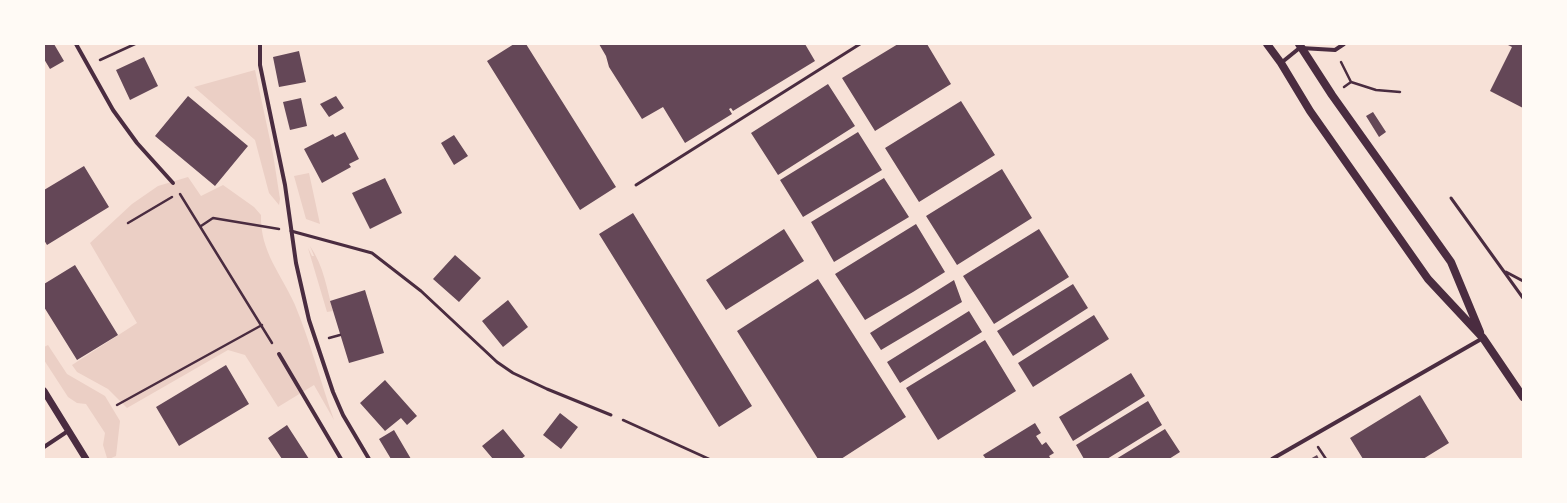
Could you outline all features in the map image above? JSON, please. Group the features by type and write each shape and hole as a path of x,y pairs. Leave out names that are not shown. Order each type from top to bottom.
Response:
{"main road":[{"path":"1267,44 1281,63 1310,111 1428,279 1483,338 1523,397"},
{"path":"1301,45 1451,262 1483,338"}],"street":[{"path":"76,44 113,110 137,143 173,183"},
{"path":"260,44 260,65 285,185 296,263 309,320 333,392 343,415 369,459"},
{"path":"1281,63 1301,45 1335,50 1344,44"},
{"path":"1272,459 1483,338"},
{"path":"279,354 341,459"},
{"path":"44,391 86,459"},
{"path":"44,446 68,431"}],"lane":[{"path":"636,185 860,44"},
{"path":"1451,198 1523,298"},
{"path":"291,231 372,253 421,291 497,362 513,373 546,389 611,415"},
{"path":"1504,271 1523,281"}],"path":[{"path":"99,60 135,44"},
{"path":"1351,82 1376,90 1400,92"},
{"path":"128,223 179,192 279,354"},
{"path":"201,226 214,218 291,231"},
{"path":"117,405 262,325"},
{"path":"326,339 340,335"},
{"path":"611,415 709,459"}],"shaded area":[{"path":"255,70 273,154 280,199 279,205 269,193 255,140 194,87"},
{"path":"309,173 320,224 306,219 294,176"},
{"path":"188,177 201,196 223,185 254,207 261,215 264,240 272,262 295,305 311,347 334,420 314,385 278,407 245,355 228,350 127,408 108,389 77,372 72,365 137,323 90,243 132,204 158,186"},
{"path":"310,246 322,270 333,311 327,312 308,248 312,256 314,256"},
{"path":"48,345 67,374 105,396 120,421 116,456 109,459 107,458 103,445 105,433 86,404 77,403 68,397 44,360 44,347"}],"building":[{"path":"44,44 54,44 64,61 50,69 44,59"},
{"path":"514,44 526,44 616,187 580,210 487,61"},
{"path":"599,44 805,44 815,61 733,111 731,108 729,109 732,114 685,143 663,107 642,119 609,67 606,56"},
{"path":"898,44 927,44 951,84 875,131 842,78"},
{"path":"1506,44 1523,44 1523,108 1490,91 1512,47"},
{"path":"299,51 306,82 279,87 273,57"},
{"path":"144,57 158,86 130,100 116,70"},
{"path":"828,84 855,126 778,175 751,133"},
{"path":"188,96 248,146 215,186 155,136"},
{"path":"336,96 344,108 329,117 320,104"},
{"path":"301,98 307,126 290,130 283,102"},
{"path":"961,101 995,155 919,202 885,148"},
{"path":"1373,112 1386,132 1379,137 1366,116"},
{"path":"345,132 359,159 349,164 351,167 322,183 304,149 333,134 335,137"},
{"path":"858,132 882,170 803,217 780,180"},
{"path":"454,135 468,156 454,165 441,143"},
{"path":"84,166 109,207 47,245 44,240 44,190"},
{"path":"1002,169 1032,218 957,265 926,216"},
{"path":"385,178 402,213 370,229 352,193"},
{"path":"884,178 909,217 834,262 811,222"},
{"path":"633,213 752,406 719,427 599,234"},
{"path":"916,224 945,272 865,320 835,274"},
{"path":"784,229 804,261 726,310 706,280"},
{"path":"1039,229 1069,277 994,324 963,276"},
{"path":"455,255 481,278 459,302 433,279"},
{"path":"75,265 118,335 77,360 44,307 44,284"},
{"path":"818,279 906,417 841,459 818,459 737,331"},
{"path":"954,280 962,302 881,350 870,333"},
{"path":"1073,284 1088,308 1013,356 997,331"},
{"path":"365,290 384,353 349,363 330,301"},
{"path":"508,300 528,327 503,347 482,321"},
{"path":"969,311 982,332 900,383 887,362"},
{"path":"1094,315 1109,339 1033,387 1018,363"},
{"path":"985,340 1016,391 938,440 906,388"},
{"path":"226,365 249,404 179,446 156,407"},
{"path":"1131,373 1145,396 1073,441 1059,417"},
{"path":"385,380 417,416 407,425 401,418 385,431 360,403"},
{"path":"1420,395 1449,443 1423,459 1363,459 1350,438"},
{"path":"1148,401 1162,425 1107,459 1084,459 1076,445"},
{"path":"560,413 578,427 561,449 543,435"},
{"path":"1035,423 1041,433 1036,436 1042,445 1046,442 1054,453 1049,456 1051,459 986,459 983,455"},
{"path":"287,425 309,459 282,459 268,438"},
{"path":"503,429 525,456 521,459 493,459 482,446"},
{"path":"1165,429 1180,452 1169,459 1116,459"},
{"path":"394,430 411,459 391,459 379,439"},
{"path":"1317,455 1319,459 1310,459"}]}
